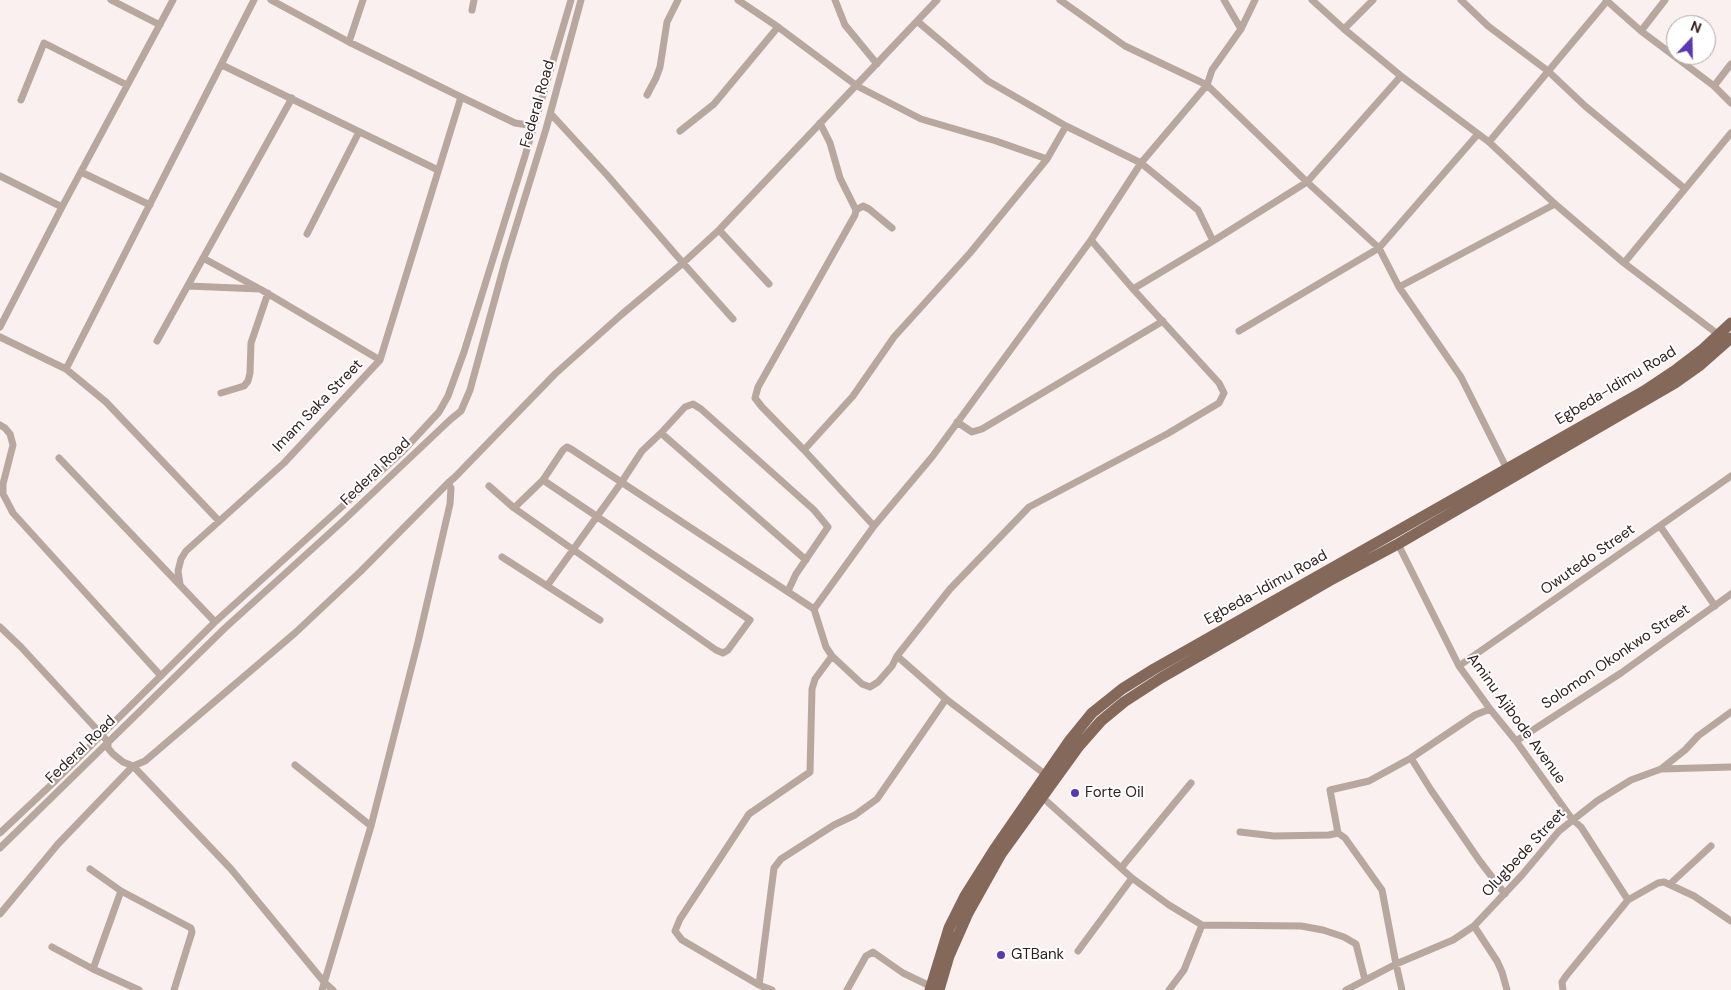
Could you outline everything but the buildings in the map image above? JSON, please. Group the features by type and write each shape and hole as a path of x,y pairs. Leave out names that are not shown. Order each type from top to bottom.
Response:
{"main road":[{"name":"Egbeda-Idimu Road","path":"933,989 968,913 1002,854 1078,746 1124,702 1161,678 1329,581 1398,544 1675,383 1699,366 1725,337 1731,323"},
{"name":"Egbeda-Idimu Road","path":"933,989 949,928 965,896 1046,775 1092,713 1122,689 1239,620 1644,391 1725,337"}],"street":[{"path":"111,0 160,25"},
{"path":"0,327 173,0"},
{"path":"66,369 254,0"},
{"path":"271,0 349,42 515,123 534,126"},
{"path":"349,42 363,0"},
{"path":"472,10 474,0"},
{"name":"Federal Road","path":"0,833 102,735 215,622 401,453 439,412 448,396 464,352 571,0"},
{"name":"Federal Road","path":"0,848 226,628 461,411 472,382 551,114 581,0"},
{"path":"647,95 660,67 667,22 678,0"},
{"path":"738,0 778,27 857,86 921,119 996,141 1046,159"},
{"path":"835,0 845,25 877,64"},
{"path":"0,914 58,844 132,766 145,761 295,633 361,571 555,374 719,230 937,0"},
{"path":"1060,0 1125,46 1207,85 1307,182 1379,248 1399,287 1461,377 1507,470"},
{"path":"1224,0 1240,29"},
{"path":"814,609 874,526 932,457 1091,240 1141,163 1207,85 1212,70 1240,29 1255,0"},
{"path":"1312,0 1401,76 1489,142 1555,204 1624,263 1725,337"},
{"path":"1344,29 1373,0"},
{"path":"1461,0 1488,26 1548,71 1585,106 1684,188"},
{"path":"1489,142 1607,0 1641,31 1714,86 1731,103"},
{"path":"1641,31 1665,0"},
{"path":"917,21 988,81 1066,126 1141,163 1198,210 1214,241"},
{"path":"680,131 714,104 778,27"},
{"path":"21,100 44,43 127,85"},
{"path":"1714,86 1731,64"},
{"path":"222,65 438,170"},
{"path":"1133,289 1214,241 1307,182 1401,76"},
{"name":"Imam Saka Street","path":"180,584 178,571 181,559 186,551 284,463 380,360 461,97"},
{"path":"157,341 292,98"},
{"path":"551,114 733,318"},
{"path":"820,123 830,144 840,178 856,210 856,215 758,387 755,398 874,526"},
{"path":"804,450 853,396 894,337 970,253 1046,159 1066,126"},
{"path":"307,234 359,132"},
{"path":"1624,263 1731,132"},
{"path":"1239,331 1379,248 1478,134"},
{"path":"81,172 150,205"},
{"path":"0,176 62,207"},
{"path":"1399,287 1555,204"},
{"path":"856,210 863,206 870,209 892,228"},
{"path":"719,230 769,284"},
{"path":"514,508 543,480 567,448 814,609 826,647 832,656 862,684 870,687 878,682 892,666 897,656 950,589 1029,507 1167,434 1219,403 1224,393 1219,382 1133,289 1091,240"},
{"path":"203,258 268,293 380,360"},
{"path":"188,286 260,289"},
{"path":"483,290 497,294"},
{"path":"221,393 244,386 248,381 251,343 268,293"},
{"path":"957,422 972,432 982,429 1163,321"},
{"path":"0,337 66,369 106,402 219,521"},
{"path":"547,586 642,451 685,406 693,404 701,409 821,517 828,528 796,574 788,592"},
{"path":"0,425 10,434 13,445 3,484 3,494 13,513 161,676"},
{"path":"661,433 806,560"},
{"path":"59,458 215,622"},
{"name":"Owutedo Street","path":"1460,666 1731,476"},
{"path":"489,486 514,508 716,650 723,653 728,650 750,620 543,480"},
{"path":"322,990 371,826 418,642 447,518 452,488 448,483"},
{"path":"1660,526 1714,606"},
{"name":"Aminu Ajibode Avenue","path":"1398,544 1460,666 1490,710 1516,741 1572,819 1581,827 1628,900"},
{"path":"502,557 600,620"},
{"name":"Solomon Okonkwo Street","path":"1516,741 1621,673 1731,594"},
{"path":"0,627 21,647 102,735 108,742 108,748 113,754 132,766 231,868 324,982 333,990"},
{"path":"772,990 682,940 675,931 680,919 749,814 810,772 812,689 815,679 832,656"},
{"path":"897,656 946,698 1046,775"},
{"path":"760,985 774,868 780,859 878,799 946,698"},
{"path":"1402,990 1382,890 1345,838 1338,833 1330,790 1369,781 1412,758 1476,715 1490,710"},
{"path":"1661,769 1685,750 1698,736 1731,712"},
{"path":"1412,758 1436,798 1478,860 1505,894"},
{"path":"295,765 371,826"},
{"name":"Olugbede Street","path":"1346,990 1396,964 1453,940 1474,926 1505,894 1559,831 1596,801 1631,780 1661,769 1731,767"},
{"path":"1121,868 1191,783"},
{"path":"1042,797 1132,878 1169,905 1202,925 1301,926 1344,936 1356,944 1365,980"},
{"path":"1240,832 1274,836 1329,835 1338,833"},
{"path":"1670,884 1711,846"},
{"path":"90,869 121,891 191,928 192,932 174,990"},
{"path":"1078,950 1132,878"},
{"path":"1563,990 1562,982 1566,976 1628,900 1658,883 1670,884 1694,896 1731,921"},
{"path":"93,969 121,891"},
{"path":"1168,990 1184,970 1202,925"},
{"path":"1474,926 1497,961 1507,990"},
{"path":"52,947 93,969 139,990"},
{"path":"847,990 866,956 873,952 903,973 933,989"}],"place":[{"name":"Forte Oil","path":"1075,793"},
{"name":"GTBank","path":"1001,955"}]}
